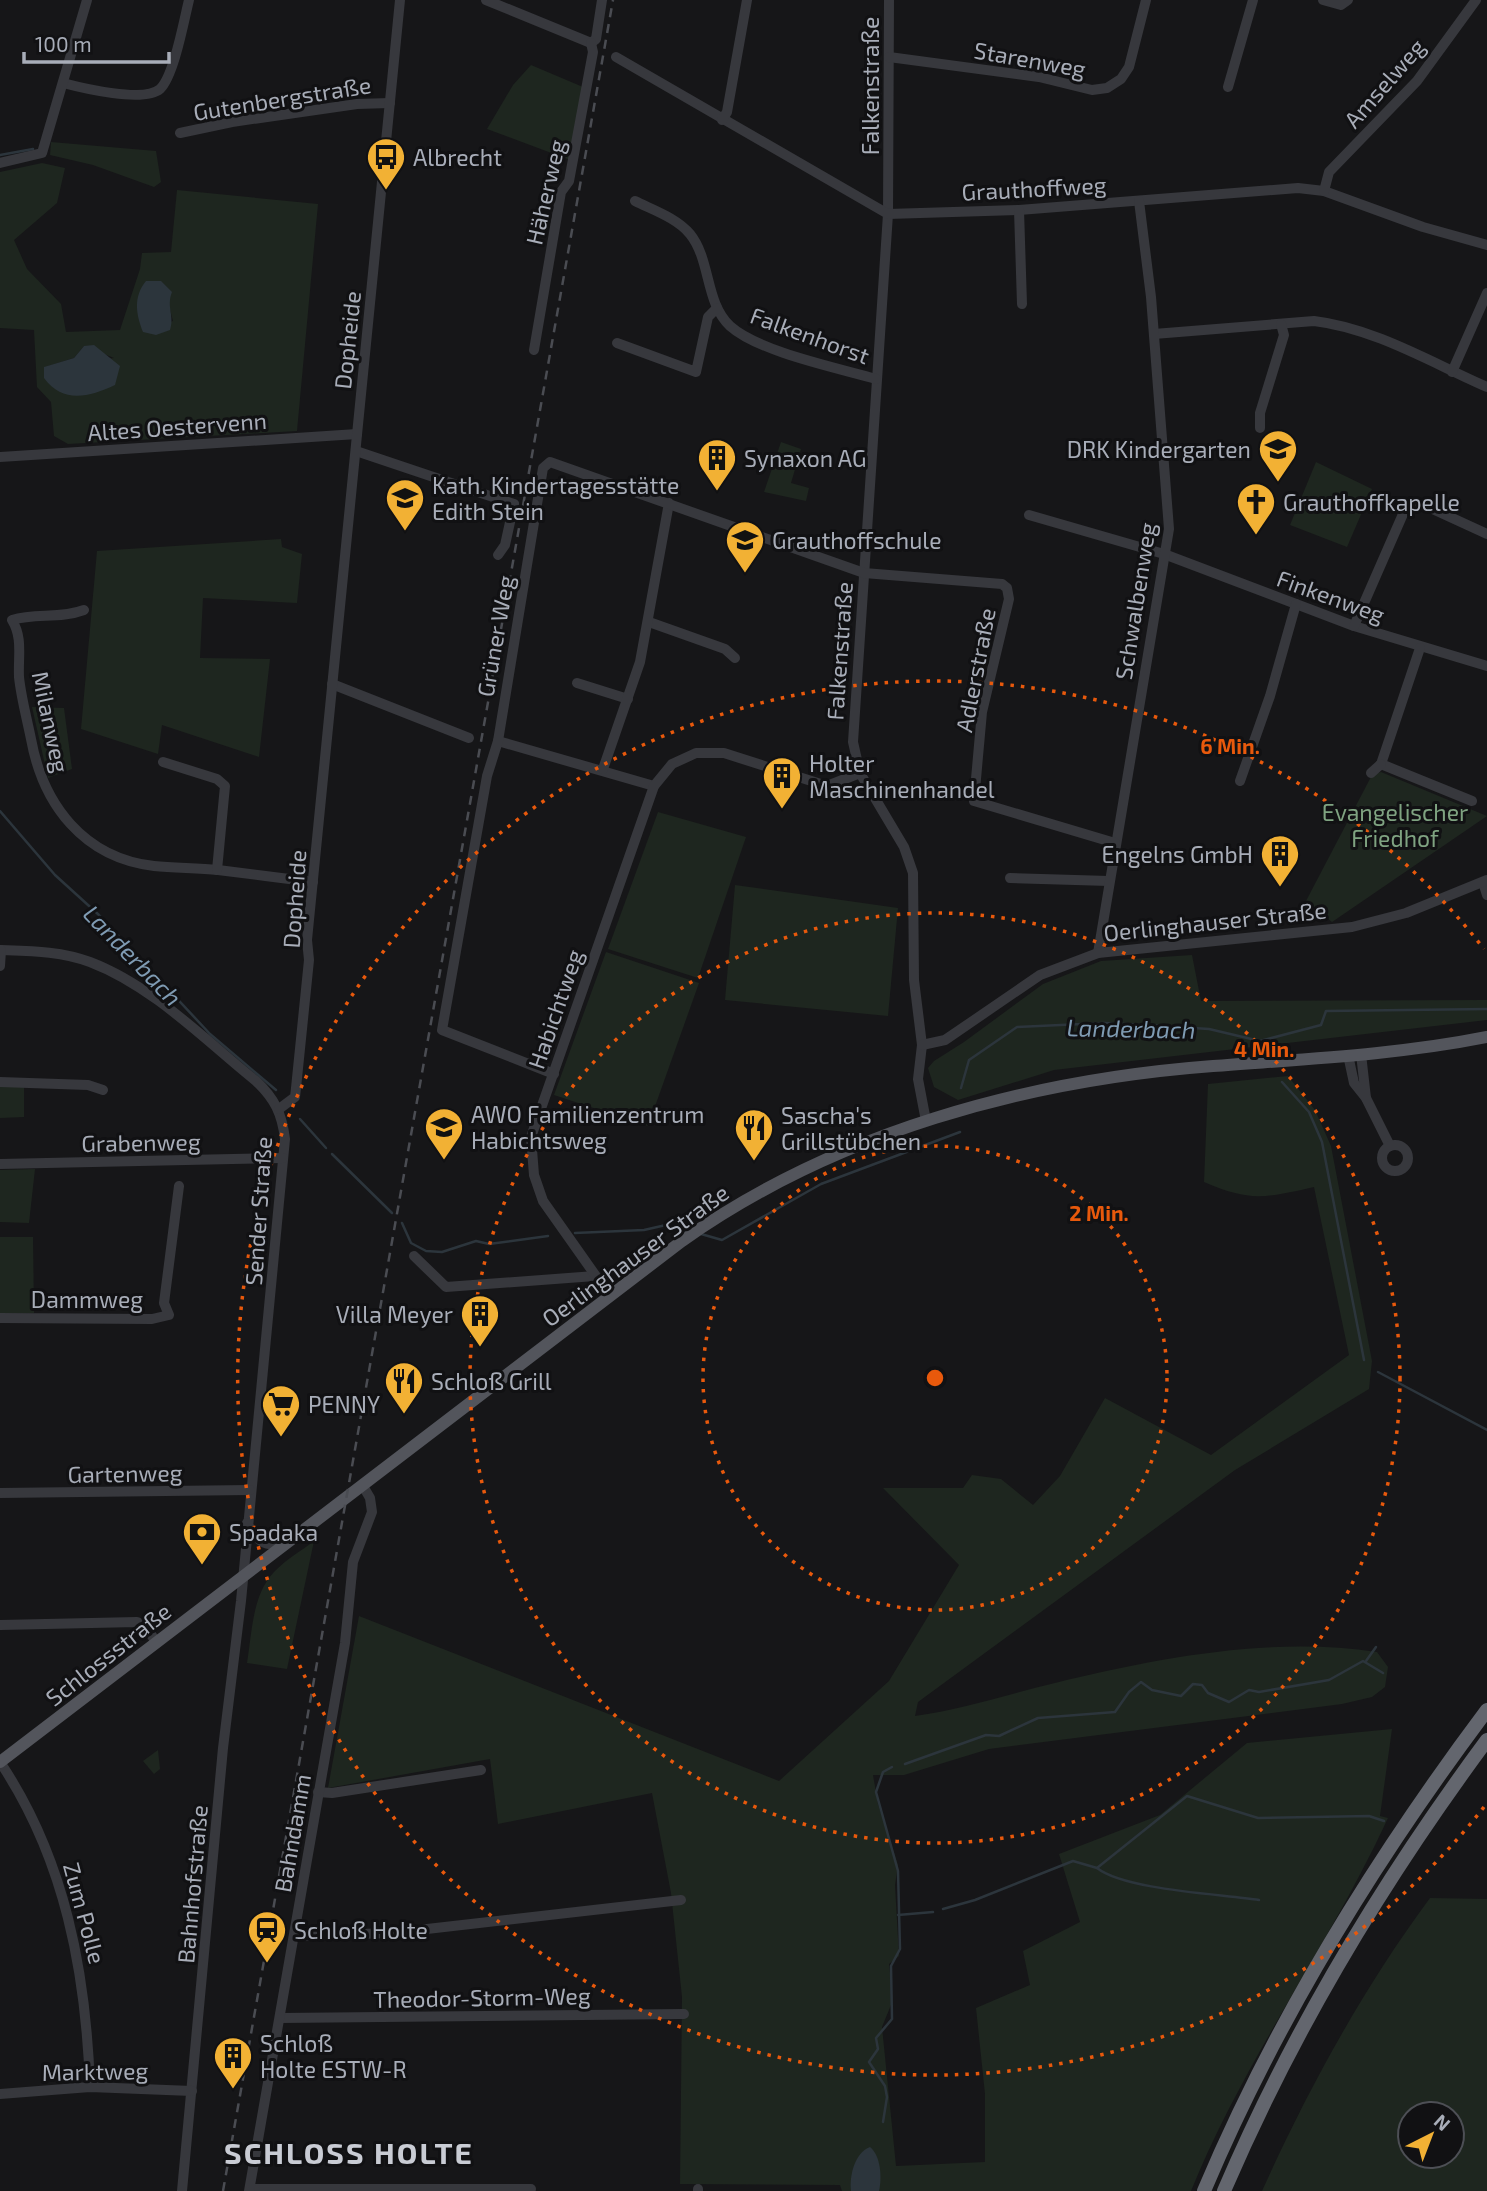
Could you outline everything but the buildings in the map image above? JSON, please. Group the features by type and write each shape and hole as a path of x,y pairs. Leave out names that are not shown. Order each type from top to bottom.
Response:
{"highway":[{"path":"1204,2191 1255,2082 1332,1942 1384,1858 1487,1710"},
{"path":"1224,2191 1270,2092 1349,1949 1400,1865 1487,1740"}],"main road":[{"name":"Oerlinghauser Straße","path":"242,1580 682,1241 774,1184 825,1160 926,1121 1028,1093 1095,1080 1213,1066 1355,1054 1487,1037"},
{"name":"Schlossstraße","path":"0,1762 242,1580"}],"street":[{"path":"0,163 42,153 87,0"},
{"path":"63,83 100,92 150,93 160,89 168,74 189,0"},
{"name":"Dopheide","path":"279,1109 295,1097 296,1088 313,882 400,0"},
{"path":"486,0 591,43"},
{"name":"Häherweg","path":"534,350 561,192 569,181 589,78 593,52 591,43 596,39 602,0"},
{"path":"722,120 727,112 747,0"},
{"name":"Falkenstraße","path":"888,0 888,214 853,743 860,773 904,847 913,873 914,980 922,1045 918,1079 926,1121"},
{"name":"Starenweg","path":"889,57 1039,77 1092,90 1107,88 1121,79 1129,67 1146,0"},
{"path":"1228,87 1253,0"},
{"path":"1323,0 1341,5 1348,0"},
{"name":"Amselweg","path":"1324,191 1329,172 1417,81 1476,0"},
{"path":"616,57 888,214"},
{"name":"Gutenbergstraße","path":"180,134 241,121 357,104 390,103"},
{"name":"Grauthoffweg","path":"888,214 1019,210 1274,188 1324,191 1423,227 1487,245"},
{"name":"Falkenhorst","path":"635,201 690,233 699,249 718,308 730,326 748,338 788,353 876,379"},
{"name":"Schwalbenweg","path":"1098,953 1169,529 1154,334 1139,201"},
{"path":"1019,210 1022,304"},
{"path":"1452,372 1487,293"},
{"path":"617,343 696,372 708,317 718,308"},
{"path":"1154,334 1281,324 1335,323 1367,334 1487,387"},
{"path":"1260,428 1260,413 1284,335 1281,324"},
{"name":"Altes Oestervenn","path":"0,457 357,435"},
{"path":"356,451 513,504 505,545 498,555"},
{"name":"Grüner Weg","path":"554,1074 442,1030 487,776 498,741 546,463 550,461 864,573"},
{"path":"603,769 628,699 649,622 668,503"},
{"path":"1354,626 1403,514 1412,505 1426,506 1487,534"},
{"name":"Finkenweg","path":"1030,515 1164,554 1354,626 1487,666"},
{"name":"Adlerstraße","path":"864,573 992,583 1007,588 1009,599 982,712 974,802 1115,843"},
{"path":"1240,781 1270,696 1296,604"},
{"name":"Milanweg","path":"84,610 60,617 24,617 12,620 19,637 19,677 33,749 44,788 56,809 75,831 107,853 152,866 217,870 313,882"},
{"path":"649,622 725,649 735,658"},
{"path":"1371,773 1381,764 1420,648"},
{"path":"577,683 628,699"},
{"path":"332,684 469,738"},
{"path":"498,741 603,769 654,786"},
{"name":"Habichtweg","path":"610,1296 549,1211 534,1175 531,1137 654,786 672,764 696,753 724,752 827,786 845,782 860,773"},
{"path":"163,762 217,779 225,786 217,870"},
{"path":"1381,764 1472,801"},
{"path":"1010,878 1109,881"},
{"path":"1485,881 1487,895"},
{"name":"Oerlinghauser Straße","path":"922,1045 945,1040 1040,975 1098,953 1352,927 1406,913 1485,881"},
{"path":"0,950 0,966"},
{"name":"Sender Straße","path":"0,950 58,954 88,961 126,979 256,1081 279,1109 285,1139 242,1580"},
{"path":"1355,1054 1366,1098 1390,1146"},
{"path":"0,1082 88,1085 103,1090"},
{"name":"Grabenweg","path":"0,1164 283,1158"},
{"name":"Dammweg","path":"0,1318 152,1319 169,1315 164,1303 179,1186"},
{"path":"414,1256 446,1287 586,1279 595,1276"},
{"name":"Bahndamm","path":"250,2190 345,1643 353,1562 372,1511 370,1498 363,1486"},
{"name":"Gartenweg","path":"0,1493 250,1490"},
{"path":"247,1522 254,1535 266,1544 291,1542"},
{"name":"Bahnhofstraße","path":"182,2191 223,1748 242,1580"},
{"path":"0,1625 137,1622 145,1626 157,1643"},
{"name":"Zum Polle","path":"0,1762 38,1826 55,1867 82,1975 88,2019 90,2087"},
{"path":"318,1791 332,1793 481,1770"},
{"path":"294,1936 392,1933 681,1900"},
{"name":"Theodor-Storm-Weg","path":"280,2018 684,2014"},
{"name":"Marktweg","path":"0,2094 90,2087 192,2091"},
{"path":"250,2190 531,2189"}],"green space":[{"path":"531,65 583,87 570,160 487,129 513,85"},
{"path":"51,142 156,151 161,182 154,187 93,165 50,155"},
{"path":"42,163 65,168 57,203 14,240 27,269 61,304 66,332 120,330 140,269 142,253 171,252 177,190 318,204 297,431 68,444 54,436 51,402 37,387 34,330 0,328 0,172","holes":["168,302 173,321 143,332","84,346 114,358 45,367 74,358"]},
{"path":"781,442 801,449 791,483 809,488 806,501 764,492"},
{"path":"1316,462 1372,489 1347,547 1290,525"},
{"path":"281,539 282,547 302,554 297,603 203,598 200,658 270,659 259,757 162,725 158,754 81,729 97,551"},
{"path":"32,707 64,708 72,769 48,778"},
{"name":"Evangelischer Friedhof","path":"1381,772 1487,816 1332,922 1306,901 1372,775"},
{"path":"658,812 746,837 698,978 608,949"},
{"path":"735,885 898,908 888,1016 725,1000"},
{"path":"606,952 699,983 648,1126 554,1095"},
{"path":"1192,955 1201,1001 1487,1000 1487,1020 1054,1070 958,1100 934,1087 928,1068 934,1061 1043,984 1101,961"},
{"path":"1288,1076 1315,1110 1331,1146 1372,1361 1369,1389 1235,1470 918,1702 915,1716 967,1706 1133,1665 1255,1648 1337,1648 1377,1652 1388,1667 1385,1687 1372,1697 1342,1704 989,1749 904,1775 873,1775 878,1804 898,1865 895,1885 899,1956 889,1964 893,2000 882,2027 896,2166 985,2162 985,2094 976,2008 1030,1985 1023,1951 1080,1922 1059,1854 1160,1815 1247,1743 1392,1729 1380,1816 1388,1818 1340,1912 1236,2095 1191,2191 842,2191 840,2185 680,2184 682,1997 671,1893 652,1793 498,1824 490,1759 328,1788 359,1616 779,1781 889,1681 959,1565 883,1488 963,1488 972,1475 1001,1479 1033,1505 1060,1476 1105,1398 1211,1455 1349,1355 1314,1187 1258,1196 1234,1193 1204,1182 1208,1084"},
{"path":"0,1086 24,1087 24,1117 0,1118"},
{"path":"35,1169 29,1223 0,1222 0,1170"},
{"path":"0,1237 33,1237 34,1313 0,1313"},
{"path":"314,1541 287,1669 247,1663 254,1615 267,1581 283,1563"},
{"path":"158,1750 160,1769 154,1774 143,1761"},
{"path":"1430,1898 1487,1899 1487,2191 1262,2191 1338,2040 1382,1967"}],"shaded area":[{"path":"146,281 161,281 172,292 170,330 156,335 143,332 137,312 137,299"},
{"path":"94,345 120,366 115,385 96,393 77,396 59,392 44,378 44,367 74,358 84,346"},
{"path":"870,2147 880,2168 879,2191 851,2191 854,2165 860,2154"}],"waterway":[{"path":"0,155 33,149"},
{"name":"Landerbach","path":"0,811 55,875 99,915 210,1034 276,1090"},
{"name":"Landerbach","path":"961,1088 969,1060 1017,1027 1104,1023 1147,1025 1209,1029 1260,1041 1321,1025 1326,1011 1487,1009"},
{"path":"1282,1082 1309,1112 1322,1142 1364,1360"},
{"name":"Landerbach","path":"300,1119 326,1148"},
{"name":"Landerbach","path":"701,1234 722,1240 821,1184 960,1132"},
{"name":"Landerbach","path":"332,1154 392,1213"},
{"name":"Landerbach","path":"402,1223 411,1243 426,1251 442,1252 476,1241 489,1244 548,1236"},
{"name":"Landerbach","path":"575,1233 644,1230 666,1225 688,1231"},
{"path":"1378,1372 1487,1430"},
{"path":"1366,1661 1376,1647"},
{"path":"905,1764 986,1735 999,1736 1038,1718 1115,1712 1129,1692 1141,1682 1152,1690 1181,1696 1193,1684 1202,1685 1208,1693 1229,1702 1249,1690 1259,1692 1329,1680 1363,1661 1383,1673"},
{"path":"883,2122 887,2097 885,2086 869,2062 878,2049 876,2038 892,2019 891,1966 900,1949 898,1871 876,1792 883,1772 892,1767"},
{"path":"943,1909 975,1900 1073,1861 1097,1868 1187,1796 1258,1818 1369,1816 1384,1821"},
{"path":"1097,1868 1110,1875 1150,1886 1259,1900"},
{"path":"898,1915 933,1912"}],"railway":[{"path":"223,2191 613,0"}],"place":[{"name":"Albrecht","path":"386,191"},
{"name":"DRK Kindergarten","path":"1278,483"},
{"name":"Synaxon AG","path":"717,492"},
{"name":"Kath. Kindertagesstätte Edith Stein","path":"405,532"},
{"name":"Grauthoffkapelle","path":"1256,536"},
{"name":"Grauthoffschule","path":"745,574"},
{"name":"Holter Maschinenhandel","path":"782,810"},
{"name":"Engelns GmbH","path":"1280,888"},
{"name":"AWO Familienzentrum Habichtsweg","path":"444,1161"},
{"name":"Sascha's Grillstübchen","path":"754,1162"},
{"name":"Villa Meyer","path":"480,1348"},
{"name":"Schloß Grill","path":"404,1415"},
{"name":"PENNY","path":"281,1438"},
{"name":"Spadaka","path":"202,1566"},
{"name":"Schloß Holte","path":"267,1964"},
{"name":"Schloß Holte ESTW-R","path":"233,2090"}],"district":[{"name":"SCHLOSS HOLTE","path":"349,2152"}]}
